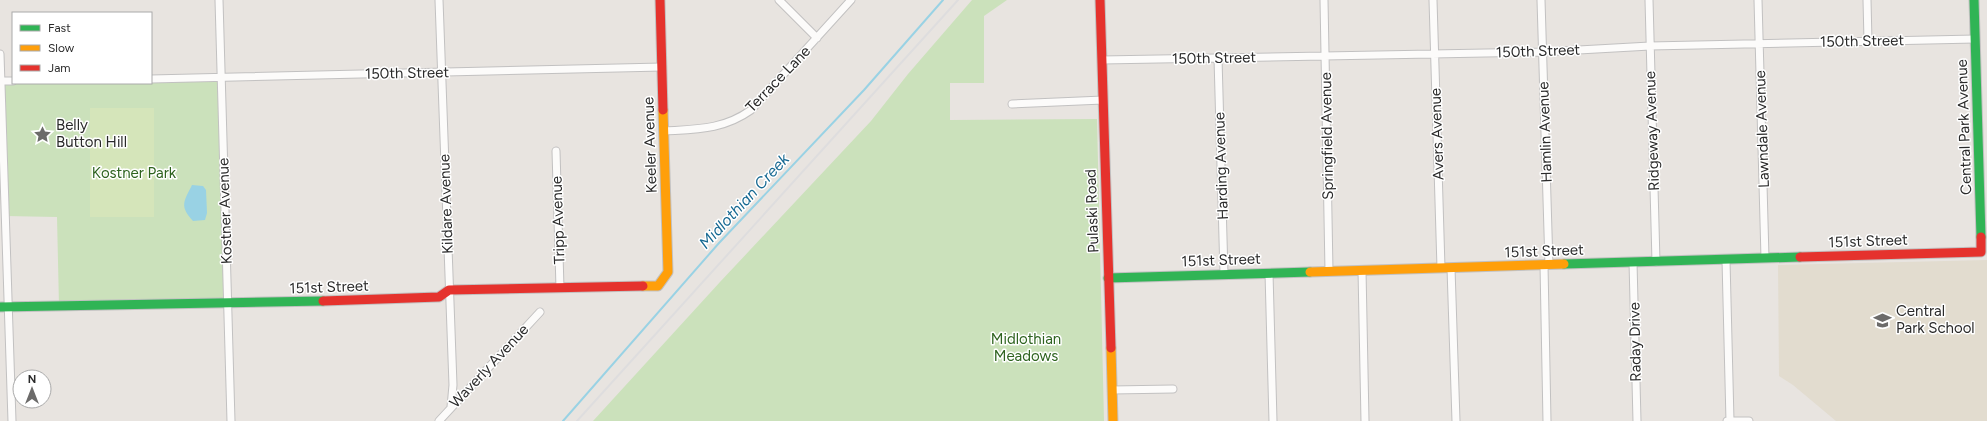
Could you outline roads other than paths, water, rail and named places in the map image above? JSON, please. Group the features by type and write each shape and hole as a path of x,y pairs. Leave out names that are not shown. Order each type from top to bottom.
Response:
{"street":[{"name":"Kostner Avenue","path":"219,0 231,421"},
{"name":"Kildare Avenue","path":"439,0 453,385 452,407"},
{"name":"Keeler Avenue","path":"658,286 668,272 660,0"},
{"path":"779,0 817,38"},
{"name":"Terrace Lane","path":"664,131 706,128 738,119 750,110 851,0"},
{"name":"Pulaski Road","path":"1100,0 1113,421"},
{"name":"Springfield Avenue","path":"1324,0 1329,271"},
{"name":"Avers Avenue","path":"1433,0 1441,268"},
{"name":"Hamlin Avenue","path":"1541,0 1543,52 1547,421"},
{"name":"Ridgeway Avenue","path":"1649,0 1656,262"},
{"name":"Lawndale Avenue","path":"1758,0 1765,258"},
{"path":"1867,0 1868,41"},
{"name":"Central Park Avenue","path":"1974,0 1981,252"},
{"name":"150th Street","path":"1102,60 1543,52 1650,46 1975,39"},
{"path":"0,54 4,307 12,421"},
{"name":"Harding Avenue","path":"1218,58 1224,274"},
{"name":"150th Street","path":"152,79 662,67"},
{"path":"0,81 12,81"},
{"path":"1012,104 1103,100"},
{"name":"Tripp Avenue","path":"556,151 560,288"},
{"name":"151st Street","path":"1108,278 1981,252"},
{"path":"1726,260 1730,421"},
{"name":"Raday Drive","path":"1633,262 1637,421"},
{"path":"1451,268 1456,421"},
{"path":"1362,270 1365,421"},
{"path":"1269,273 1272,421"},
{"name":"151st Street","path":"4,307 228,304 439,297 449,290 658,286"},
{"name":"Waverly Avenue","path":"439,421 540,312"},
{"path":"1112,390 1173,389"},
{"path":"1726,421 1749,421"}],"water":[{"path":"192,185 203,186 206,190 207,213 205,220 193,221 184,207 185,199"}],"waterway":[{"name":"Midlothian Creek","path":"563,421 719,243 864,90 943,0"}],"railway":[{"path":"577,421 958,0"}],"place":[{"name":"Belly Button Hill","path":"43,134"},
{"name":"Central Park School","path":"1883,320"}],"park label":[{"name":"Kostner Park","path":"134,173"},
{"name":"Midlothian Meadows","path":"1026,348"}]}
